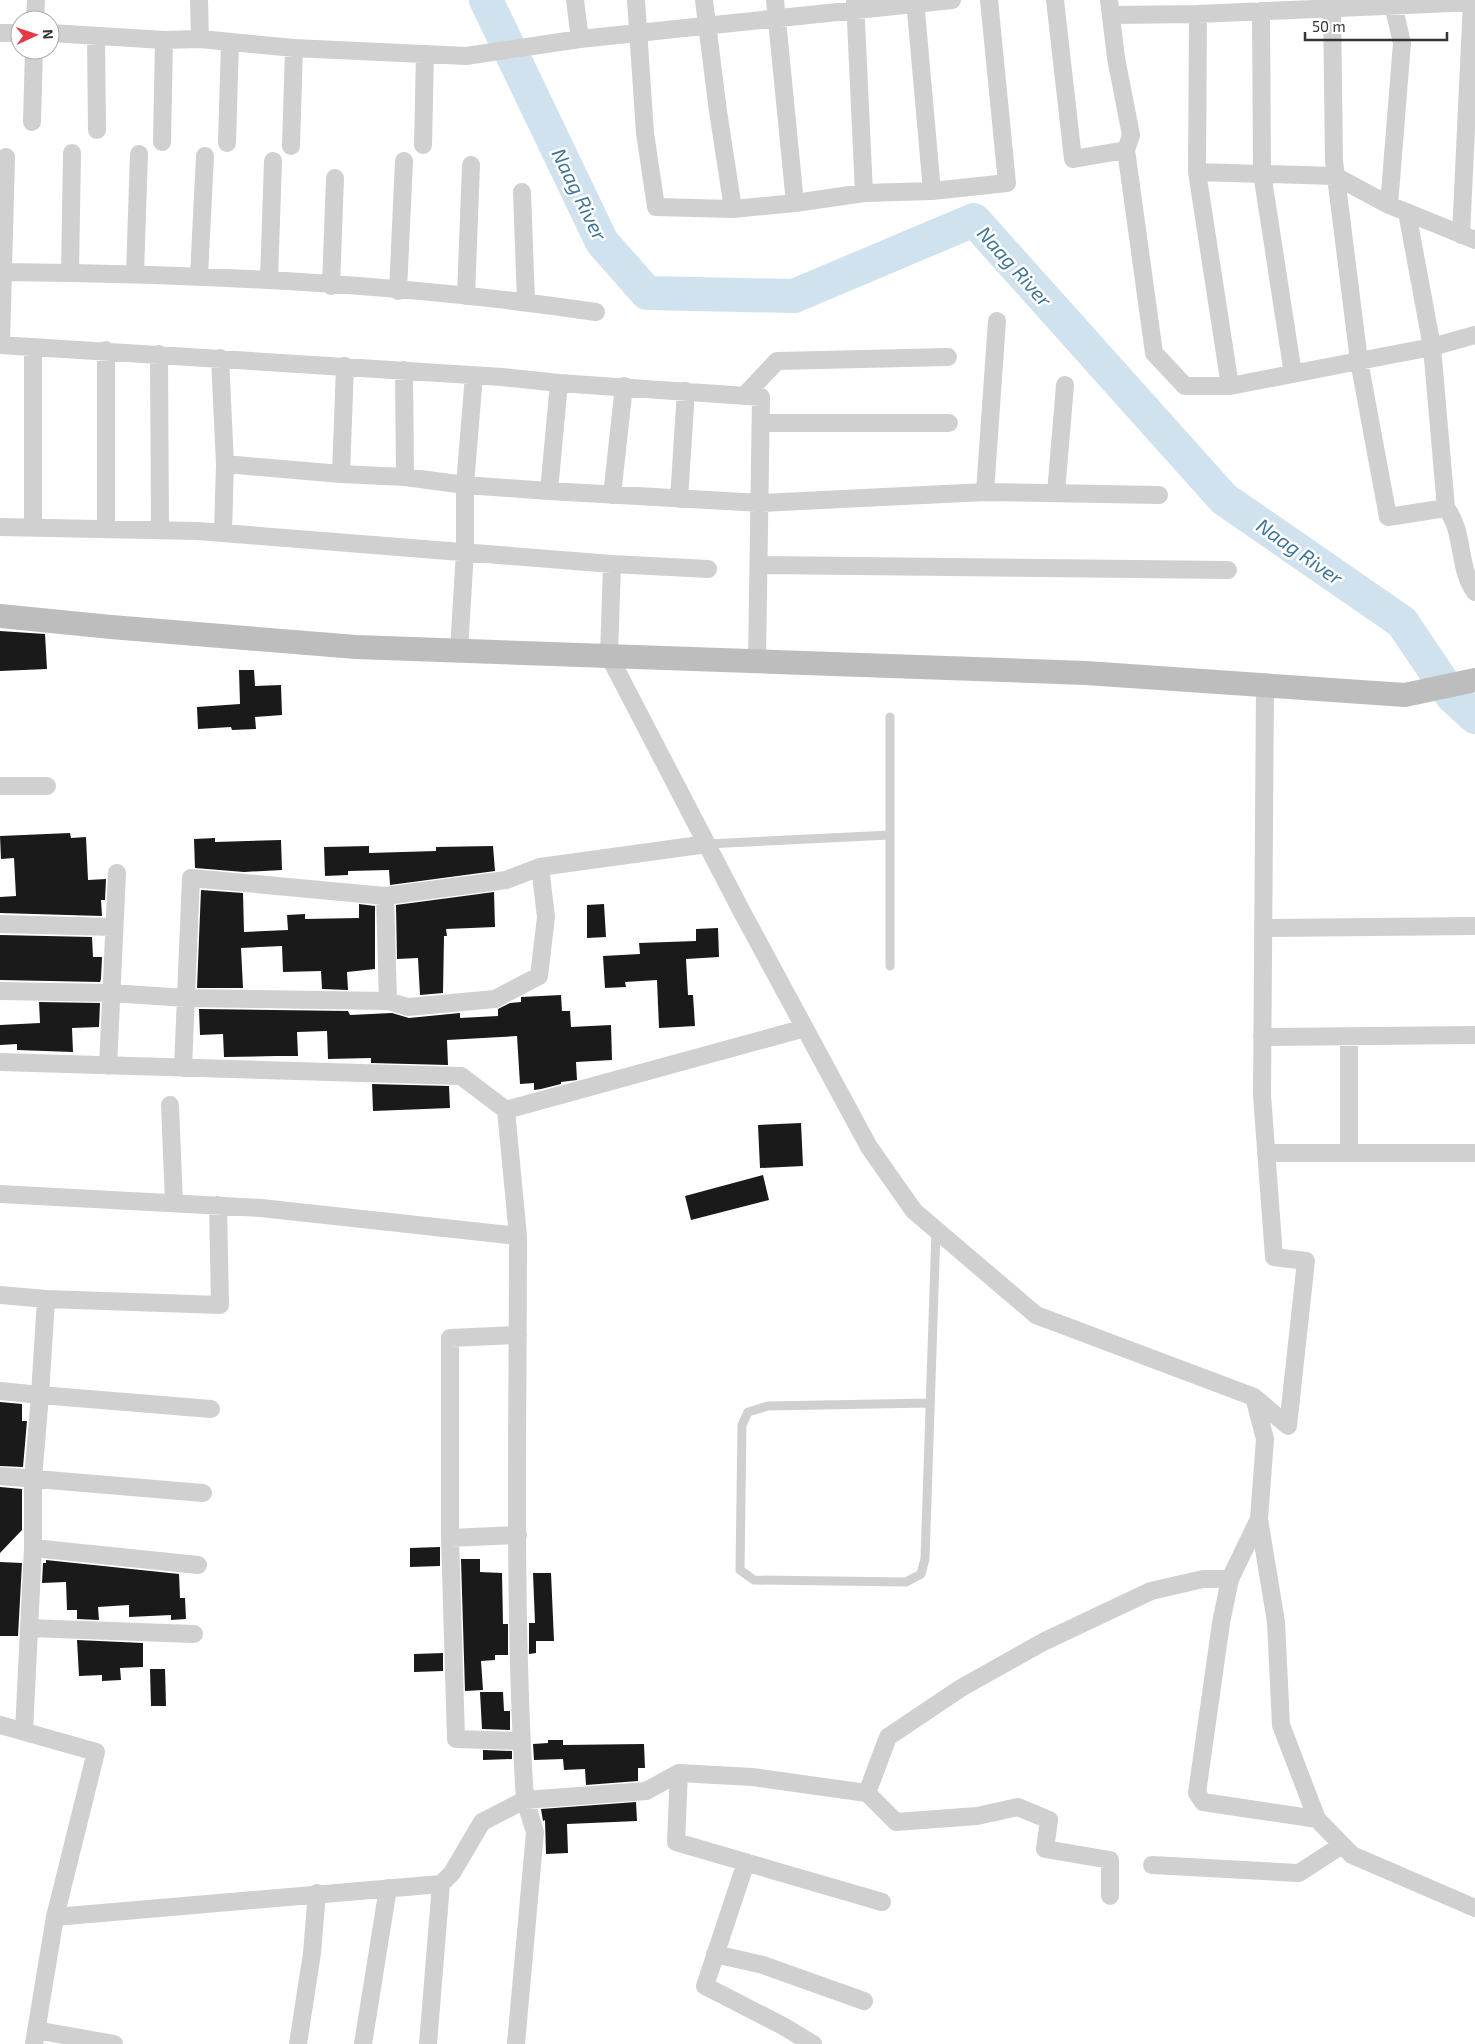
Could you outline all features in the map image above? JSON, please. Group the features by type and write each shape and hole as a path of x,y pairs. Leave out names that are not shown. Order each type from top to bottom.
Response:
{"street":[{"path":"199,0 200,39"},
{"path":"575,0 580,39"},
{"path":"636,0 645,133 656,207 733,209 796,204 864,192 932,191 1007,183 988,0"},
{"path":"704,0 706,26 733,209"},
{"path":"775,0 796,204"},
{"path":"60,34 164,40 200,39 294,48 466,56 580,39 776,18 855,5 952,0"},
{"path":"1055,0 1073,159 1126,150"},
{"path":"916,2 932,191"},
{"path":"1389,205 1402,43 1393,2"},
{"path":"1196,172 1335,176 1389,205 1468,238 1473,2 1393,2 1332,8 1198,14 1110,7 1116,58 1130,135 1126,150 1154,353 1185,386 1230,386 1432,348 1475,335"},
{"path":"855,5 864,192"},
{"path":"1332,8 1335,176 1358,361 1388,517 1446,508"},
{"path":"1261,11 1262,174 1293,374"},
{"path":"1198,14 1196,172 1230,386"},
{"path":"96,36 97,130"},
{"path":"162,142 164,40"},
{"path":"227,143 230,42"},
{"path":"291,146 294,48"},
{"path":"423,146 425,54"},
{"path":"32,122 34,60"},
{"path":"70,273 72,154"},
{"path":"135,274 139,154"},
{"path":"199,276 205,156"},
{"path":"6,157 1,345 106,350 404,370 559,384 624,386 761,397 761,502 757,661"},
{"path":"269,280 273,161"},
{"path":"398,291 404,161"},
{"path":"466,296 471,165"},
{"path":"331,286 334,178"},
{"path":"522,192 526,302"},
{"path":"1407,212 1432,348 1446,508 1455,519 1467,581 1475,592"},
{"path":"3,272 135,274 269,280 466,296 596,312"},
{"path":"985,492 997,322"},
{"path":"32,347 33,528"},
{"path":"106,350 106,530"},
{"path":"159,354 160,530"},
{"path":"220,358 225,464 224,533"},
{"path":"745,395 777,361 948,358"},
{"path":"341,474 345,366"},
{"path":"404,370 405,477"},
{"path":"459,650 465,551 465,485 474,375"},
{"path":"550,491 559,384"},
{"path":"1056,493 1065,385"},
{"path":"612,495 624,386"},
{"path":"679,500 686,391"},
{"path":"761,423 949,423"},
{"path":"225,464 341,474 405,477 465,485 679,500 761,502 985,492 1159,495"},
{"path":"0,527 224,533 612,564 708,569"},
{"path":"612,564 609,656 804,1028 869,1147 914,1211 936,1232 1036,1315 1254,1397 1288,1426 1306,1261 1274,1257 1266,1153 1262,1095 1266,686"},
{"path":"759,565 1228,570"},
{"path":"0,616 111,628 356,647 1086,673 1405,695 1475,680"},
{"path":"0,786 47,786"},
{"path":"183,1068 191,878 385,896 506,880 540,867 707,844"},
{"path":"0,991 112,992 185,998 388,1000 408,1007 495,999 539,976 546,917 540,867"},
{"path":"108,1066 117,873"},
{"path":"385,896 388,1000"},
{"path":"0,924 114,927"},
{"path":"1263,928 1475,926"},
{"path":"506,1110 804,1028"},
{"path":"1349,1036 1349,1153"},
{"path":"1262,1037 1475,1036"},
{"path":"0,1062 461,1076 506,1110 518,1236 518,1535 521,1741 525,1800 535,1832 516,2044"},
{"path":"170,1105 174,1203"},
{"path":"1266,1153 1475,1153"},
{"path":"0,1194 218,1205 518,1236"},
{"path":"0,1295 220,1305 218,1205"},
{"path":"24,1731 33,1548 32,1479 46,1298"},
{"path":"518,1335 450,1338 450,1538 456,1739 521,1741"},
{"path":"0,1391 211,1409"},
{"path":"1254,1397 1266,1439 1259,1519 1276,1622 1281,1725 1317,1819 1352,1855 1475,1908"},
{"path":"0,1476 203,1493"},
{"path":"1259,1519 1230,1579 1221,1623 1197,1793 1203,1802 1317,1819"},
{"path":"450,1538 518,1535"},
{"path":"33,1548 198,1565"},
{"path":"867,1793 888,1737 961,1688 1044,1642 1151,1592 1203,1579 1230,1579"},
{"path":"29,1628 194,1634"},
{"path":"0,1725 96,1752 55,1917 35,2037 114,2044"},
{"path":"678,1773 676,1842 882,1902"},
{"path":"428,2044 441,1884 452,1873 482,1822 525,1800 646,1791 678,1773 752,1777 867,1793 896,1822 978,1816 1018,1806 1049,1820 1046,1849 1110,1860 1110,1896"},
{"path":"1152,1865 1299,1873 1342,1845"},
{"path":"746,1862 705,1986 783,2026 813,2044"},
{"path":"55,1917 317,1893 441,1884"},
{"path":"363,2044 388,1888"},
{"path":"298,2044 312,1952 317,1893"},
{"path":"715,1954 763,1965 864,2001"}],"lane":[{"path":"890,717 890,966"},
{"path":"707,844 890,835"},
{"path":"930,1403 768,1406 748,1412 742,1425 740,1570 754,1580 906,1582 921,1574 925,1559 936,1232"}],"building":[{"path":"0,631 45,634 47,669 0,671"},
{"path":"239,670 254,670 255,686 281,685 282,715 255,717 256,729 232,730 231,727 198,729 197,707 240,704"},
{"path":"70,833 71,838 86,837 88,880 106,879 105,900 101,900 102,916 0,913 0,897 16,896 14,858 1,859 0,836"},
{"path":"215,838 215,842 281,840 282,870 244,872 195,868 194,839"},
{"path":"369,846 369,853 436,851 436,847 493,846 495,871 390,885 389,870 348,871 348,875 325,876 324,847"},
{"path":"201,890 243,893 244,932 288,930 287,915 305,914 305,919 359,918 359,904 375,906 375,969 347,972 348,990 322,989 321,971 283,972 282,946 241,948 243,988 197,988"},
{"path":"494,892 495,927 446,929 447,936 444,936 443,993 420,995 418,958 397,959 396,905"},
{"path":"604,904 606,937 587,938 587,905"},
{"path":"718,928 719,957 686,959 688,995 693,995 695,1026 659,1028 657,980 625,982 626,987 605,988 603,956 640,954 639,943 696,941 696,929"},
{"path":"0,935 92,937 93,957 102,957 100,982 0,980"},
{"path":"561,995 562,1011 570,1011 571,1027 611,1025 612,1060 576,1062 577,1080 561,1082 561,1084 534,1090 534,1083 520,1084 517,1036 447,1040 448,1065 371,1063 371,1058 328,1059 327,1031 297,1032 298,1056 224,1057 223,1034 200,1035 199,1009 348,1011 350,1015 392,1013 409,1018 460,1013 460,1018 498,1016 498,1009 510,1003 521,1002 521,997"},
{"path":"39,1002 100,1003 99,1027 72,1028 73,1052 17,1050 17,1044 0,1045 0,1025 40,1023"},
{"path":"372,1084 449,1086 450,1108 373,1111"},
{"path":"801,1123 803,1166 760,1168 758,1125"},
{"path":"763,1175 769,1200 691,1220 685,1196"},
{"path":"0,1402 22,1404 22,1421 27,1421 23,1467 0,1466"},
{"path":"0,1487 22,1489 22,1530 0,1553"},
{"path":"440,1547 440,1566 410,1567 410,1548"},
{"path":"461,1559 480,1559 480,1572 502,1573 503,1624 508,1624 508,1655 495,1655 495,1660 481,1661 483,1690 465,1691"},
{"path":"46,1560 179,1574 180,1598 185,1598 186,1619 171,1620 171,1615 129,1617 129,1605 98,1607 99,1620 77,1619 77,1610 67,1610 66,1582 42,1583 43,1563 46,1563"},
{"path":"0,1562 22,1563 18,1636 0,1636"},
{"path":"533,1573 551,1573 554,1641 536,1641 536,1653 529,1654 529,1623 535,1623"},
{"path":"77,1640 143,1643 143,1667 120,1668 121,1680 102,1681 102,1675 79,1676"},
{"path":"443,1653 443,1671 414,1672 414,1654"},
{"path":"150,1669 165,1669 166,1706 151,1706"},
{"path":"480,1692 503,1692 504,1711 510,1711 510,1730 482,1729"},
{"path":"548,1740 563,1740 563,1745 644,1744 645,1768 638,1768 638,1781 586,1785 585,1769 564,1770 563,1759 534,1760 533,1744 548,1743"},
{"path":"483,1750 512,1751 512,1759 483,1760"},
{"path":"636,1802 637,1821 567,1824 568,1853 546,1854 545,1820 543,1821 541,1809"}],"waterway":[{"name":"Naag River","path":"486,0 602,242 647,293 794,296 974,220 1224,499 1402,622 1452,696 1475,717"}]}
